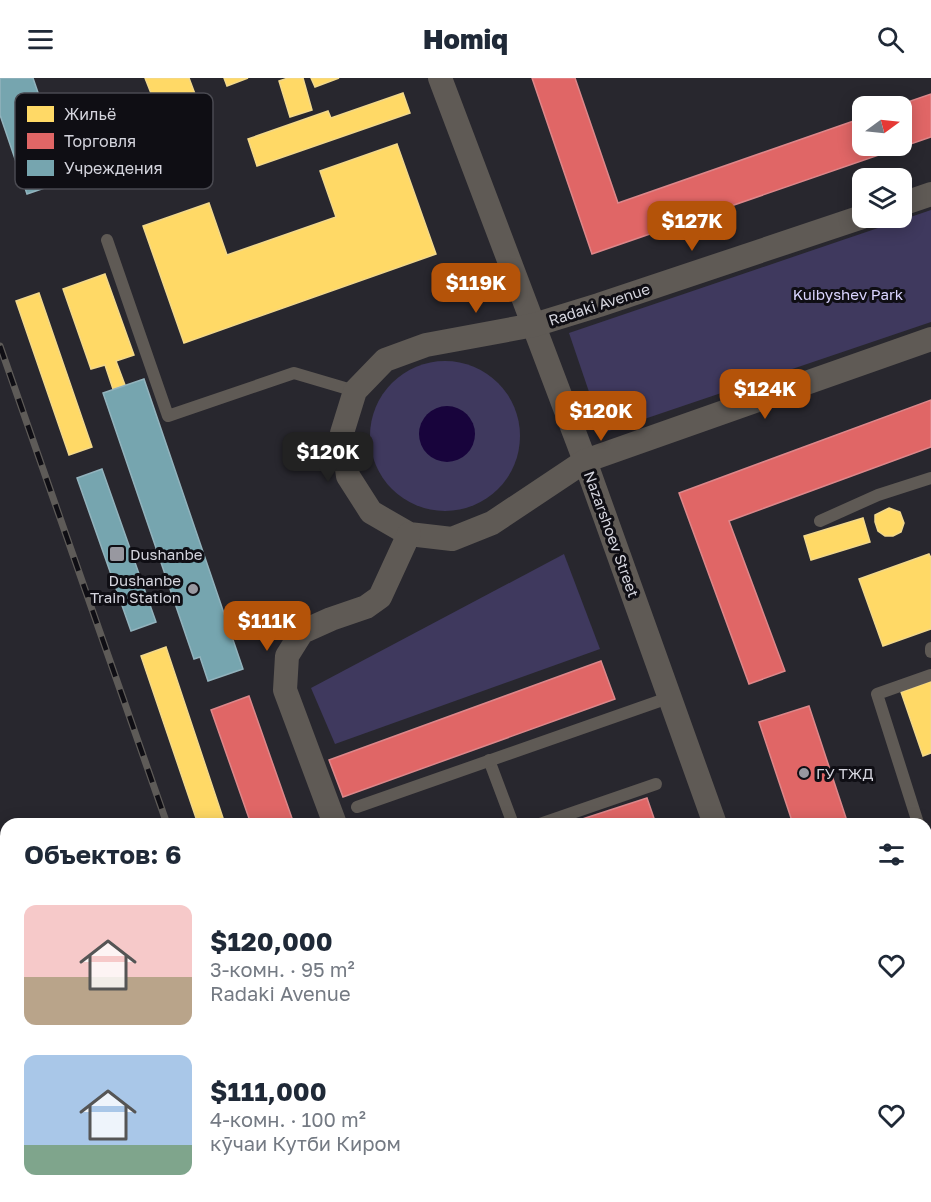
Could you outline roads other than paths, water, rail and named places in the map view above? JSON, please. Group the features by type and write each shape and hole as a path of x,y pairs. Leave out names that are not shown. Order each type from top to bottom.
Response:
{"street":[{"name":"Nazarshoev Street","path":"446,80 713,818"},
{"path":"912,201 931,194"},
{"name":"Radaki Avenue","path":"852,220 534,325 426,345 386,360 356,391 342,433 348,476 371,512 409,534 452,538 492,523 585,461 931,339"},
{"path":"333,818 285,690 287,656 302,632 366,607 380,597 409,534"}],"lane":[{"path":"107,240 168,416 294,373 356,391"},
{"path":"820,521 879,495 931,478"},
{"path":"916,818 877,694 931,675"},
{"path":"357,807 671,697"},
{"path":"489,760 511,818"},
{"path":"557,818 656,784"}],"railway":[{"path":"0,346 165,818"}],"place":[{"name":"Dushanbe","path":"117,554"},
{"name":"Dushanbe Train Station","path":"193,589"},
{"name":"ГУ ТЖД","path":"804,773"}],"park label":[{"name":"Kuibyshev Park","path":"848,294"}]}
